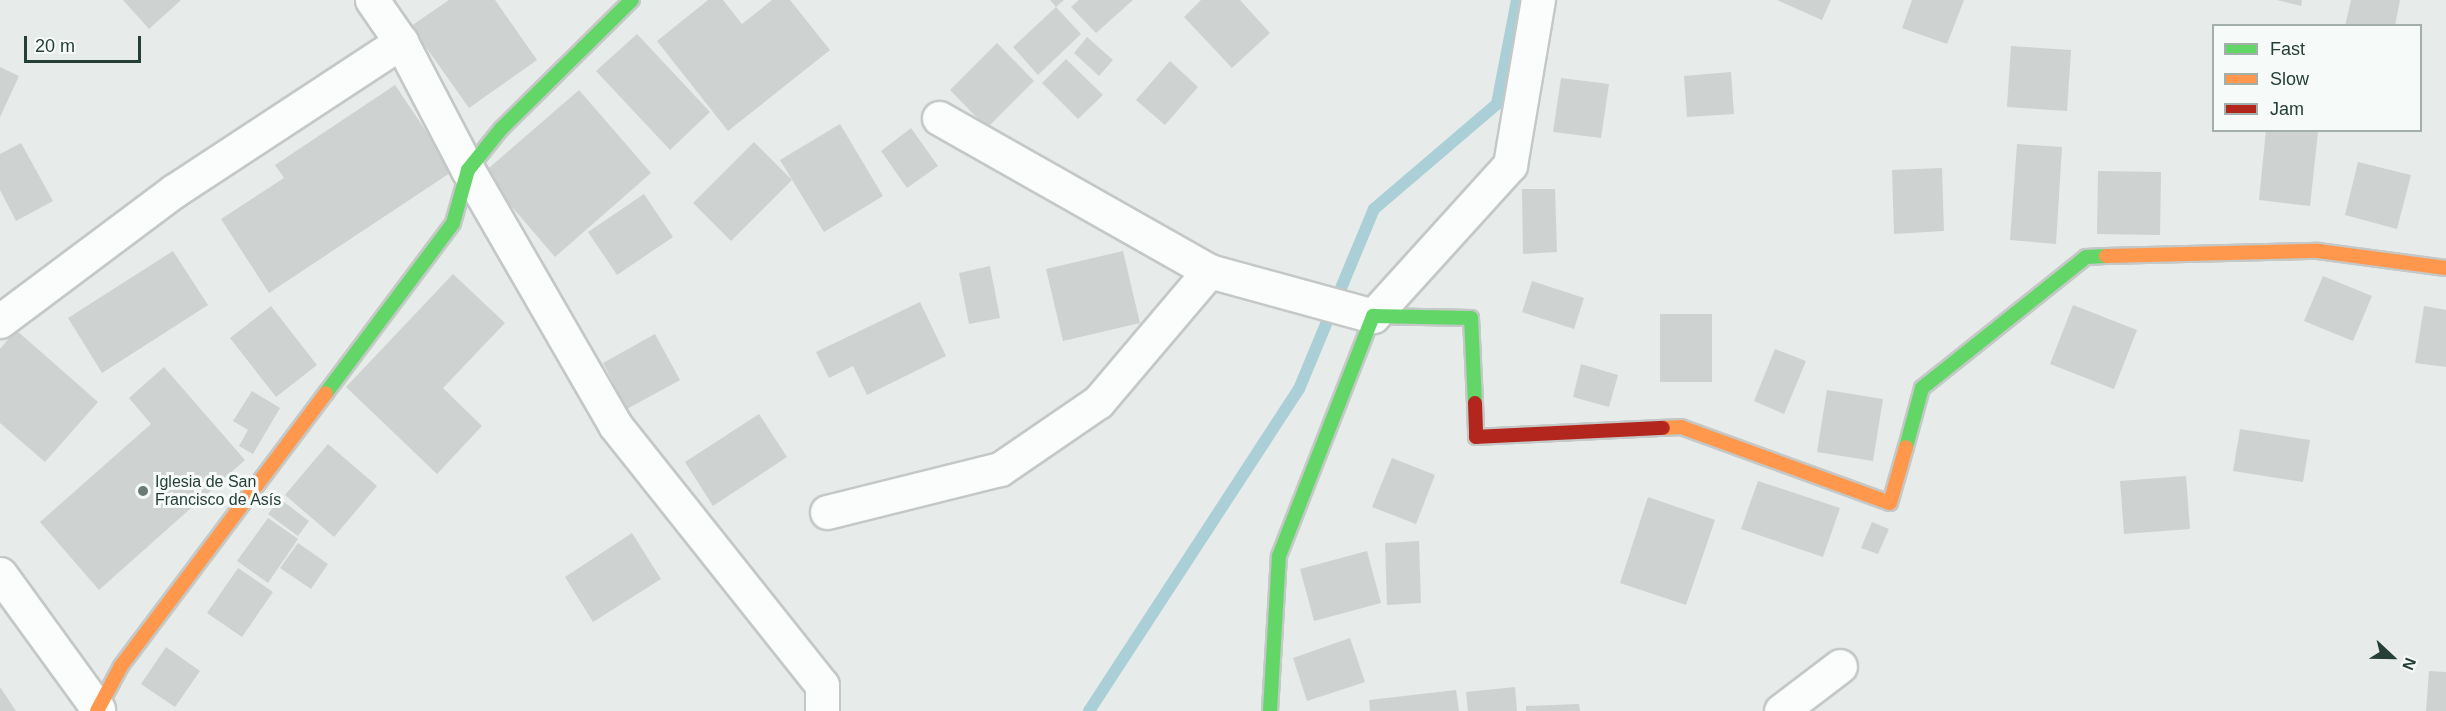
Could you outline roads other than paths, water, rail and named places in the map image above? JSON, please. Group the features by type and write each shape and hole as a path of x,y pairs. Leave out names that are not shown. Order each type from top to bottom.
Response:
{"street":[{"path":"372,0 401,42 468,170 615,425 822,685 822,711"},
{"path":"0,574 98,710 122,666 453,223 468,170 501,129 632,0"},
{"path":"1269,711 1279,556 1373,316 1510,165 1538,0"},
{"path":"0,321 174,191 401,42"},
{"path":"939,118 1209,271 1373,316 1470,318 1476,437 1681,427 1890,503 1922,388 2086,257 2318,251 2446,268"},
{"path":"827,512 1000,469 1098,402 1209,271"},
{"path":"1781,711 1840,666"}],"waterway":[{"path":"1089,711 1299,389 1374,209 1497,104 1517,0"}],"place":[{"name":"Iglesia de San Francisco de Asís","path":"143,491"}]}
